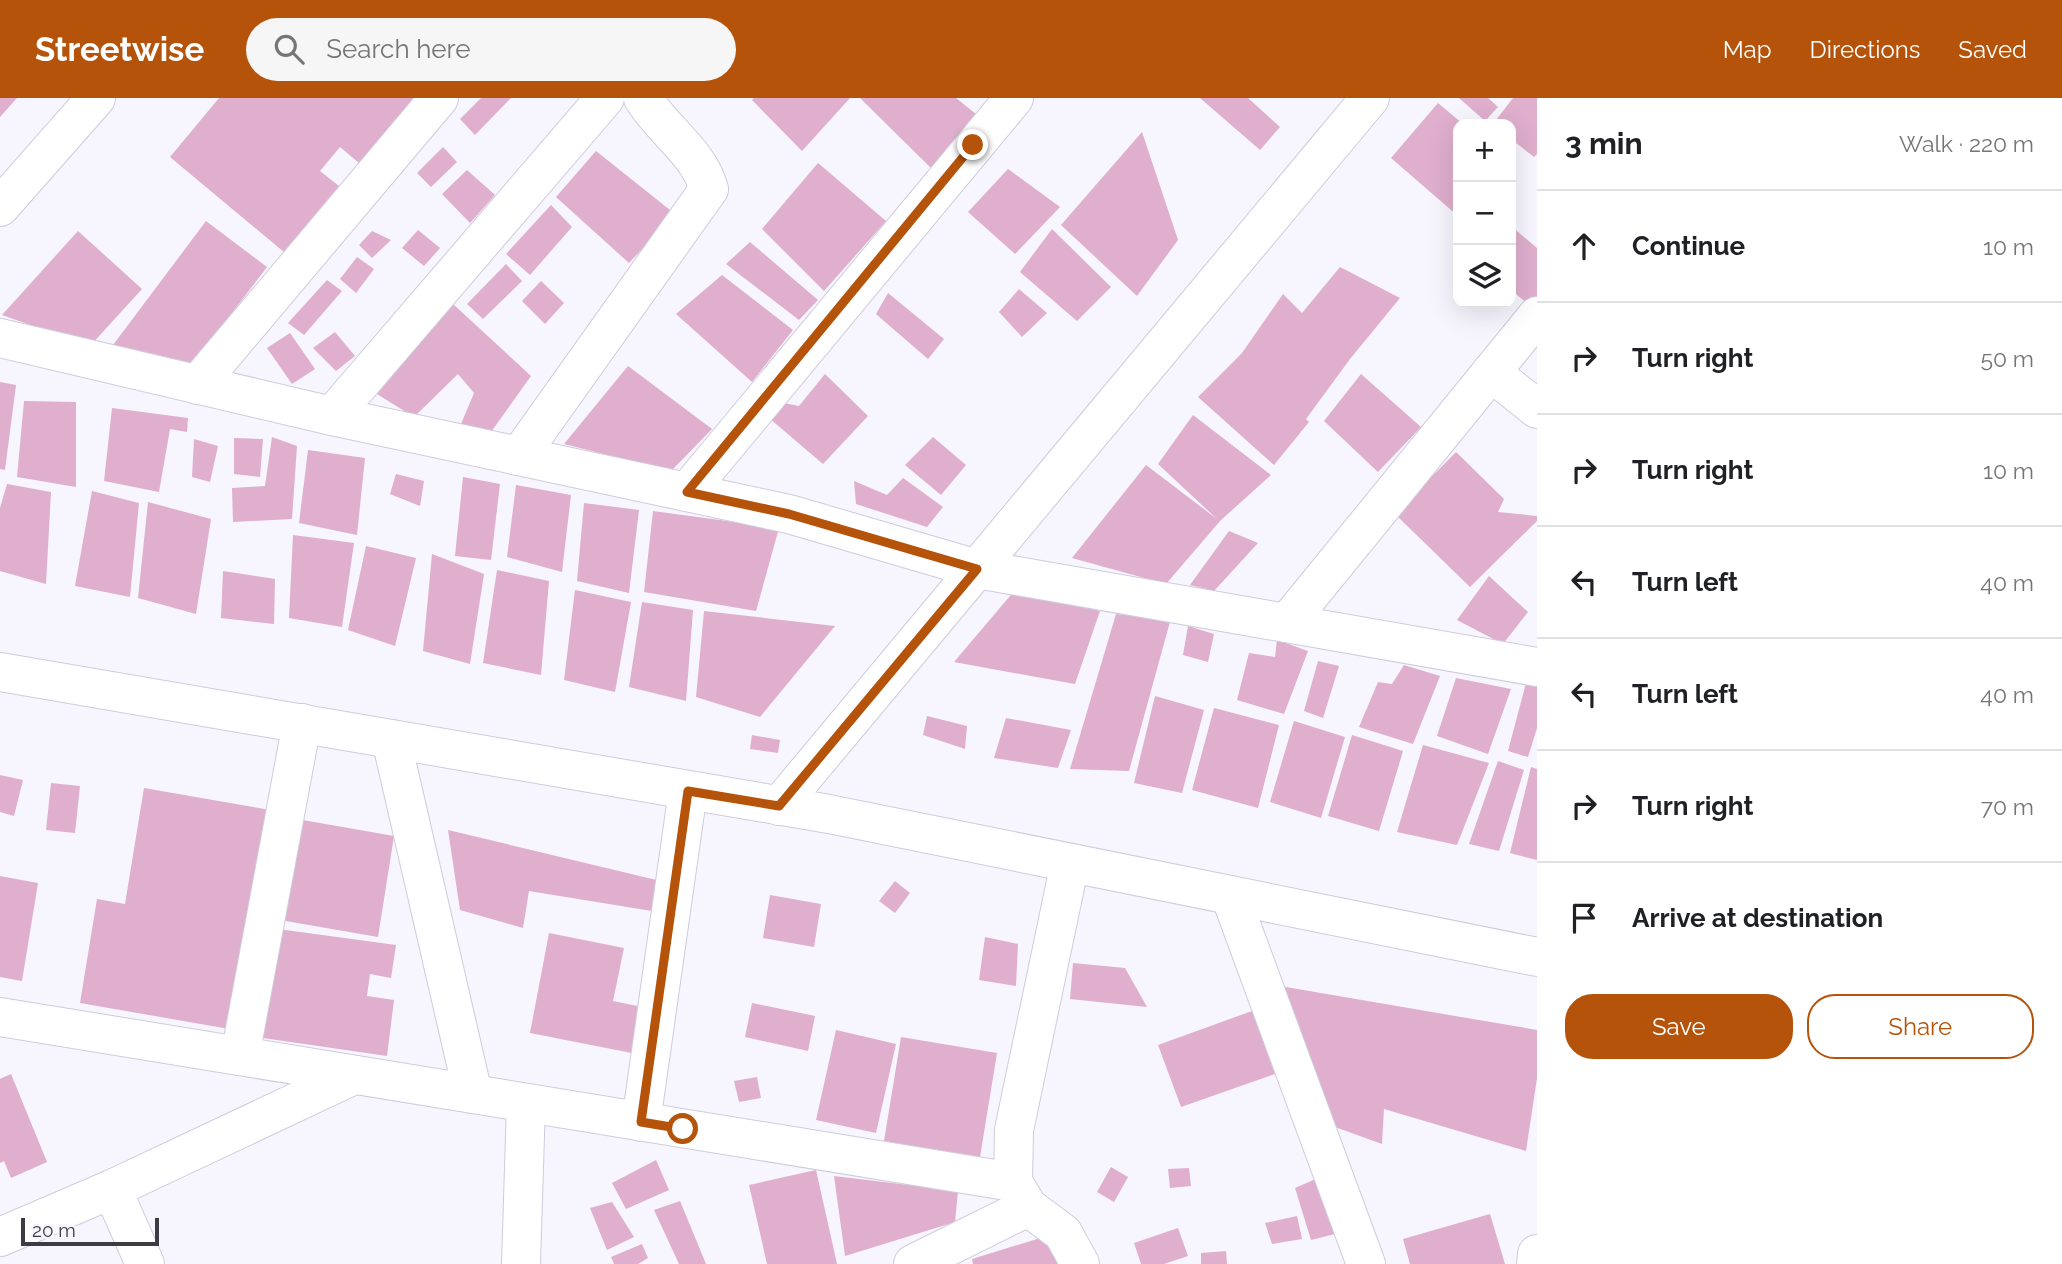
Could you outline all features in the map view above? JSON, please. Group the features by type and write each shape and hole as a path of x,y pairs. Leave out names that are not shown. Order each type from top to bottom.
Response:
{"street":[{"path":"0,207 96,98"},
{"path":"197,385 439,98"},
{"path":"332,416 605,98"},
{"path":"519,456 709,189 703,169 654,116 643,98"},
{"path":"687,492 1014,98"},
{"path":"779,806 1370,98"},
{"path":"1287,623 1537,316"},
{"path":"0,338 332,416 789,514 977,569 1537,667"},
{"path":"1491,372 1537,409"},
{"path":"0,672 779,806 1537,957"},
{"path":"240,1056 302,723"},
{"path":"391,739 473,1094"},
{"path":"641,1122 688,791"},
{"path":"1020,1194 1014,1130 1070,863"},
{"path":"1230,895 1366,1264"},
{"path":"0,1017 641,1122 1020,1194 1063,1233 1080,1264"},
{"path":"0,1237 113,1189 354,1075"},
{"path":"521,1264 526,1103"},
{"path":"113,1189 145,1264"},
{"path":"913,1264 1020,1194"},
{"path":"1536,1264 1537,1254"}],"building":[{"path":"0,98 17,98 0,117"},
{"path":"219,98 418,98 365,168 340,147 320,171 339,186 284,252 170,157"},
{"path":"481,98 511,98 475,135 460,119"},
{"path":"850,98 802,151 752,100"},
{"path":"860,98 956,98 981,118 932,169"},
{"path":"1200,98 1248,98 1280,127 1260,150"},
{"path":"1459,98 1488,98 1498,107 1487,119 1483,119"},
{"path":"1513,98 1537,98 1537,154 1534,157 1516,143 1516,119 1497,119"},
{"path":"1438,103 1457,119 1453,119 1453,212 1391,158"},
{"path":"1142,132 1178,240 1137,296 1061,225"},
{"path":"443,147 457,162 431,187 417,173"},
{"path":"596,151 675,214 629,263 556,197"},
{"path":"818,163 886,221 824,291 762,229"},
{"path":"1008,169 1060,207 1015,254 968,212"},
{"path":"467,170 495,195 470,223 442,194"},
{"path":"551,205 572,227 530,275 506,254"},
{"path":"206,221 267,267 189,369 113,345"},
{"path":"1052,229 1111,287 1077,321 1020,272"},
{"path":"418,230 440,248 424,266 402,248"},
{"path":"1516,230 1537,248 1537,296 1529,305 1516,294"},
{"path":"78,231 142,289 90,346 2,315"},
{"path":"372,231 391,240 372,258 359,245"},
{"path":"750,242 818,300 799,320 726,264"},
{"path":"357,257 374,269 356,293 340,279"},
{"path":"506,264 522,281 483,319 467,304"},
{"path":"1340,267 1400,298 1350,359 1306,419 1309,422 1274,465 1198,397 1242,353 1283,294 1302,313"},
{"path":"722,275 793,330 752,382 676,314"},
{"path":"327,280 342,291 304,335 288,323"},
{"path":"541,281 564,303 545,324 522,301"},
{"path":"1019,289 1047,313 1022,337 999,312"},
{"path":"888,293 944,339 928,359 876,314"},
{"path":"453,304 531,376 491,432 461,424 474,393 458,374 414,417 377,394"},
{"path":"335,332 355,356 336,371 313,348"},
{"path":"290,333 315,369 292,384 267,348"},
{"path":"628,366 712,429 671,471 564,444"},
{"path":"825,374 868,416 823,464 769,418 779,402 799,406"},
{"path":"1361,374 1421,427 1378,472 1324,421"},
{"path":"0,382 16,385 5,470 0,469"},
{"path":"24,401 76,402 76,487 17,477"},
{"path":"112,408 188,418 187,432 170,429 159,492 104,481"},
{"path":"1193,415 1271,475 1220,521 1166,584 1072,558 1146,465 1217,519 1158,464"},
{"path":"272,437 297,446 292,519 233,522 232,488 265,486"},
{"path":"933,437 966,465 941,495 905,465"},
{"path":"234,438 263,439 260,477 234,474"},
{"path":"194,439 218,446 210,482 192,477"},
{"path":"308,450 365,458 357,535 299,523"},
{"path":"1456,452 1504,499 1498,512 1537,516 1537,521 1470,587 1395,514"},
{"path":"396,474 424,481 420,506 390,494"},
{"path":"463,477 500,484 491,560 455,556"},
{"path":"903,478 943,507 927,527 856,504 854,481 887,495"},
{"path":"7,484 51,492 46,584 0,571 0,508"},
{"path":"516,485 571,495 562,572 507,557"},
{"path":"92,491 139,503 130,597 75,586"},
{"path":"148,502 211,519 196,614 138,598"},
{"path":"584,503 639,510 629,593 577,581"},
{"path":"653,511 779,528 756,611 644,592"},
{"path":"1229,531 1258,543 1214,591 1190,585"},
{"path":"293,535 354,543 342,627 289,618"},
{"path":"366,546 416,558 395,646 348,630"},
{"path":"432,554 484,574 470,664 423,651"},
{"path":"497,570 549,581 541,675 483,663"},
{"path":"223,571 275,579 274,624 221,618"},
{"path":"1489,576 1528,612 1503,644 1457,620"},
{"path":"575,590 631,602 615,692 564,680"},
{"path":"1015,590 1100,611 1075,684 954,662"},
{"path":"642,602 693,610 686,701 629,687"},
{"path":"704,611 835,626 760,717 696,697"},
{"path":"1116,614 1171,618 1129,771 1070,769"},
{"path":"1188,626 1214,634 1208,662 1183,655"},
{"path":"1277,640 1308,651 1284,714 1237,700 1249,653 1275,657"},
{"path":"1318,661 1339,666 1323,718 1304,711"},
{"path":"1404,665 1440,676 1413,744 1359,727 1378,682 1392,684"},
{"path":"1456,678 1511,689 1488,754 1437,736"},
{"path":"1526,683 1537,685 1537,728 1528,757 1508,751"},
{"path":"1155,696 1204,710 1182,793 1134,783"},
{"path":"1214,708 1279,725 1258,808 1192,790"},
{"path":"927,716 967,726 965,749 923,735"},
{"path":"1006,718 1071,730 1058,768 994,758"},
{"path":"1294,721 1345,737 1321,818 1270,802"},
{"path":"752,735 780,740 778,753 750,749"},
{"path":"1352,735 1403,751 1379,831 1328,816"},
{"path":"1423,745 1489,763 1457,845 1397,832"},
{"path":"1498,761 1524,770 1499,851 1469,844"},
{"path":"1531,767 1537,769 1537,860 1510,853"},
{"path":"0,775 23,780 14,816 0,812"},
{"path":"51,783 80,786 75,833 46,830"},
{"path":"144,788 270,810 235,1030 80,1003 97,899 125,904"},
{"path":"297,819 394,836 378,937 280,920"},
{"path":"448,830 669,883 664,913 529,891 523,928 460,910"},
{"path":"0,876 38,883 22,981 0,977"},
{"path":"895,881 910,893 895,913 879,901"},
{"path":"770,895 821,904 814,947 763,938"},
{"path":"278,929 396,945 391,978 370,974 367,996 394,1000 387,1056 263,1038"},
{"path":"549,933 624,948 613,1001 652,1009 642,1055 530,1033"},
{"path":"985,937 1018,944 1016,986 979,980"},
{"path":"1073,963 1125,968 1147,1007 1070,999"},
{"path":"1280,986 1537,1030 1537,1078 1526,1151 1384,1109 1382,1144 1324,1123"},
{"path":"752,1003 815,1016 808,1051 745,1037"},
{"path":"1252,1011 1275,1074 1181,1107 1158,1045"},
{"path":"836,1030 896,1044 876,1133 816,1120"},
{"path":"901,1037 997,1053 980,1157 884,1141"},
{"path":"11,1074 47,1162 11,1178 4,1161 0,1163 0,1079"},
{"path":"757,1077 761,1098 739,1102 734,1081"},
{"path":"656,1160 669,1190 626,1209 612,1183"},
{"path":"1111,1167 1128,1177 1114,1202 1097,1192"},
{"path":"1189,1168 1191,1186 1170,1188 1168,1169"},
{"path":"816,1170 837,1264 767,1264 749,1185"},
{"path":"834,1176 958,1191 955,1222 845,1256"},
{"path":"1318,1178 1339,1233 1311,1240 1295,1188"},
{"path":"680,1201 706,1264 679,1264 654,1210"},
{"path":"612,1202 634,1237 607,1250 590,1208"},
{"path":"1490,1214 1505,1264 1410,1264 1403,1239"},
{"path":"1297,1216 1302,1239 1272,1244 1265,1223"},
{"path":"1178,1228 1188,1256 1164,1264 1141,1264 1134,1243"},
{"path":"1050,1235 1059,1264 973,1264 972,1259"},
{"path":"642,1244 648,1258 638,1264 614,1264 611,1257"},
{"path":"1226,1251 1227,1264 1201,1264 1201,1253"}],"route":[{"path":"683,1129 641,1122 688,791 779,806 977,569 789,514 687,492 973,145"}]}
